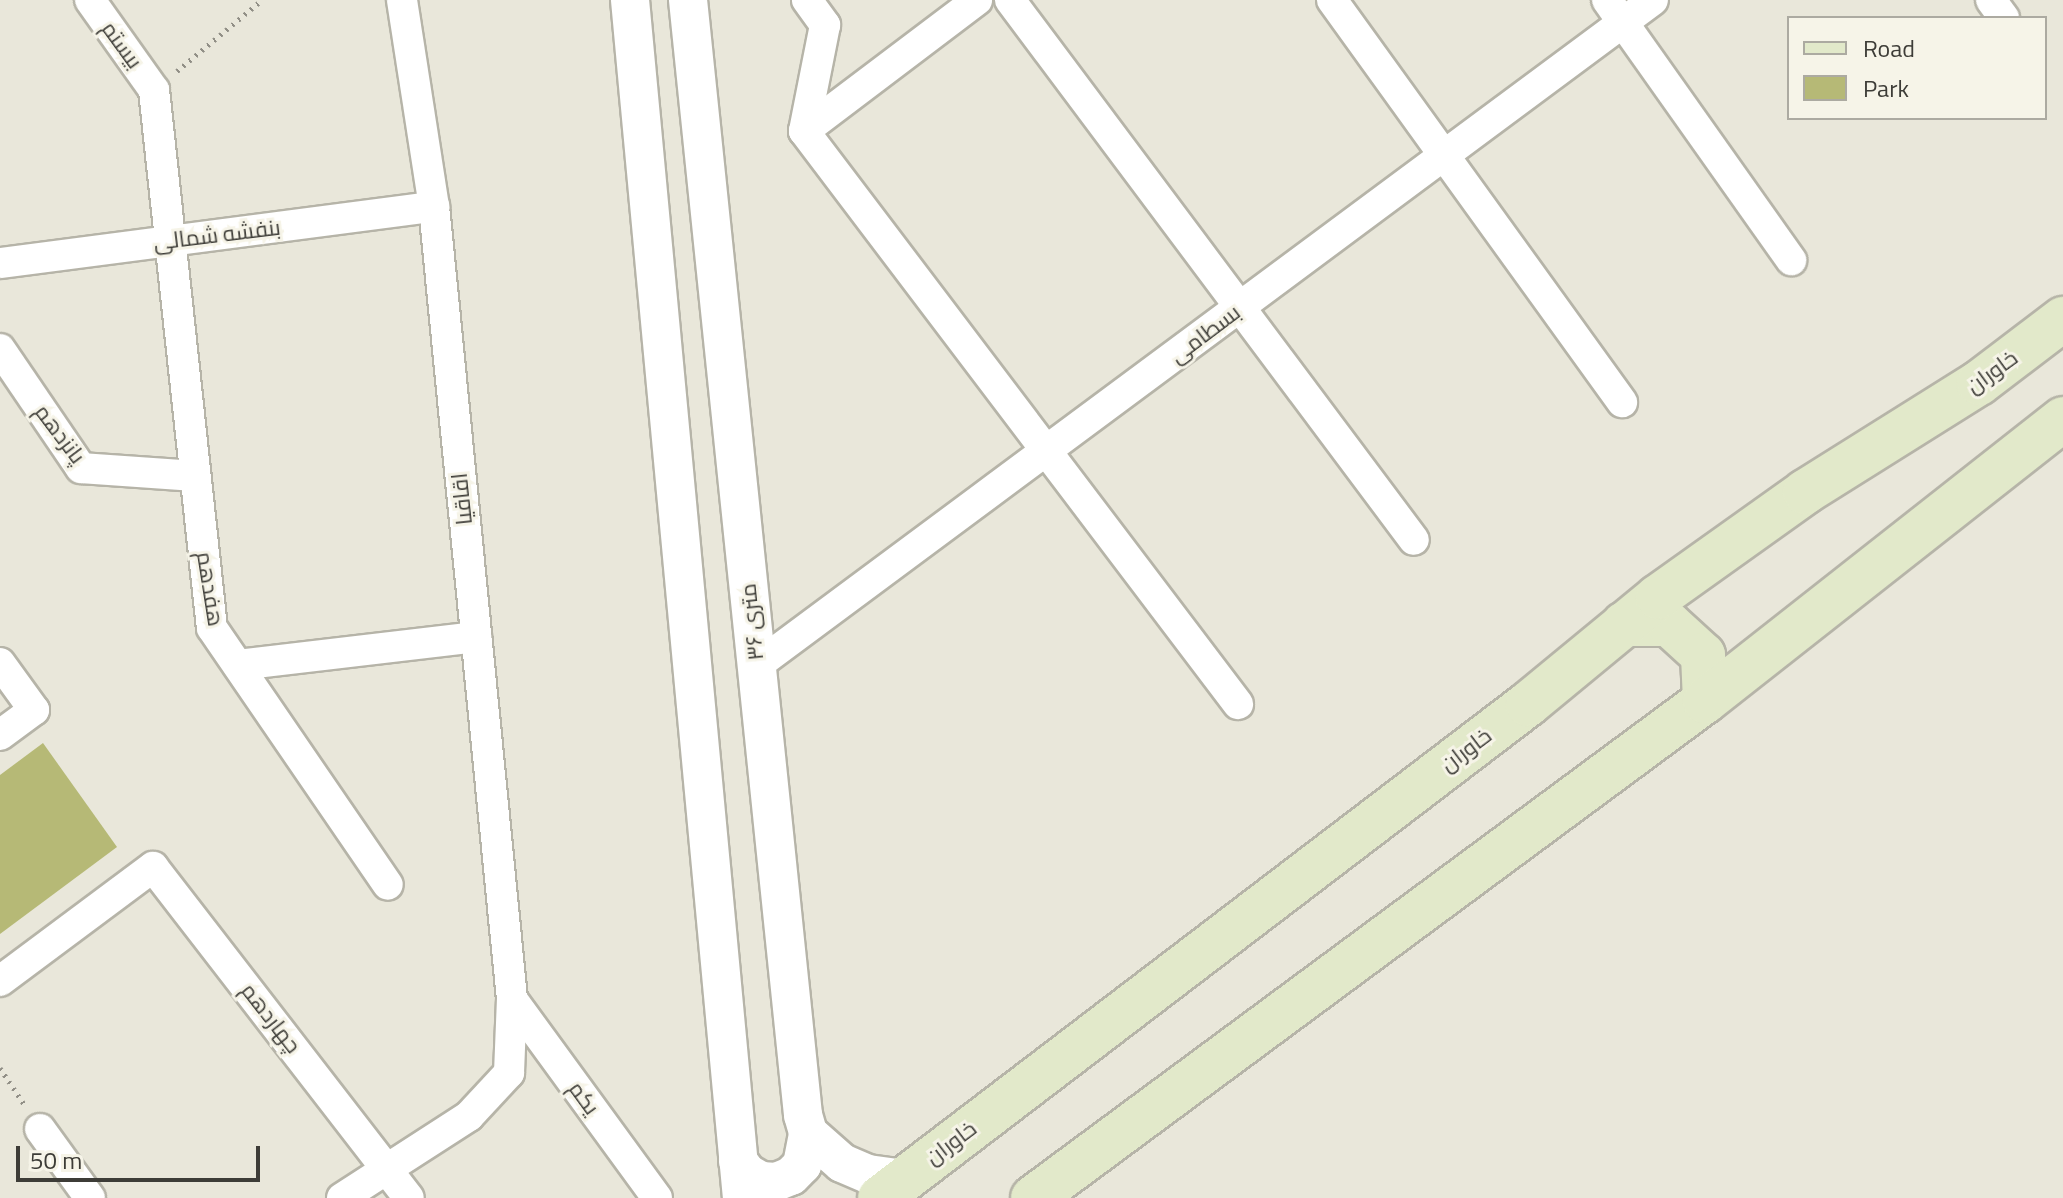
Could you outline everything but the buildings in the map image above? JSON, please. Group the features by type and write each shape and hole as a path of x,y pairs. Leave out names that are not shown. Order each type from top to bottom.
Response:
{"main road":[{"name":"خاوران","path":"892,1188 1528,704 1624,624 1805,492 1979,383 2063,319"},
{"path":"1033,1198 1705,701 2063,419"},
{"path":"1624,624 1669,624 1703,655 1705,701"}],"street":[{"name":"بیستم","path":"90,0 154,90"},
{"name":"اقاقیا","path":"342,1198 469,1116 509,1073 512,999 434,207 402,0"},
{"path":"630,0 742,1198"},
{"name":"۳۶ متری","path":"688,0 803,1115 808,1133"},
{"path":"807,0 825,25 804,131 1238,704"},
{"path":"804,131 977,0"},
{"path":"1010,0 1414,540"},
{"path":"1332,0 1622,402"},
{"name":"بسطامی","path":"756,666 1445,154 1615,11 1653,0"},
{"path":"1615,11 1791,260"},
{"name":"هفدهم","path":"154,90 212,628 388,885"},
{"name":"بنفشه شمالی","path":"0,263 434,207"},
{"name":"پانزدهم","path":"0,349 81,468 195,476"},
{"path":"238,665 476,637"},
{"path":"0,663 34,710 0,735"},
{"name":"چهاردهم","path":"0,981 153,867 409,1198"},
{"name":"یکم","path":"512,999 657,1198"},
{"path":"40,1129 90,1198"},
{"path":"738,1161 747,1173 761,1181 784,1179 802,1165 808,1133"},
{"path":"808,1133 842,1163 892,1188"}],"path":[{"path":"154,90 262,0"},
{"path":"0,1068 40,1129"}],"green space":[{"path":"43,743 117,847 0,934 0,775"}]}
